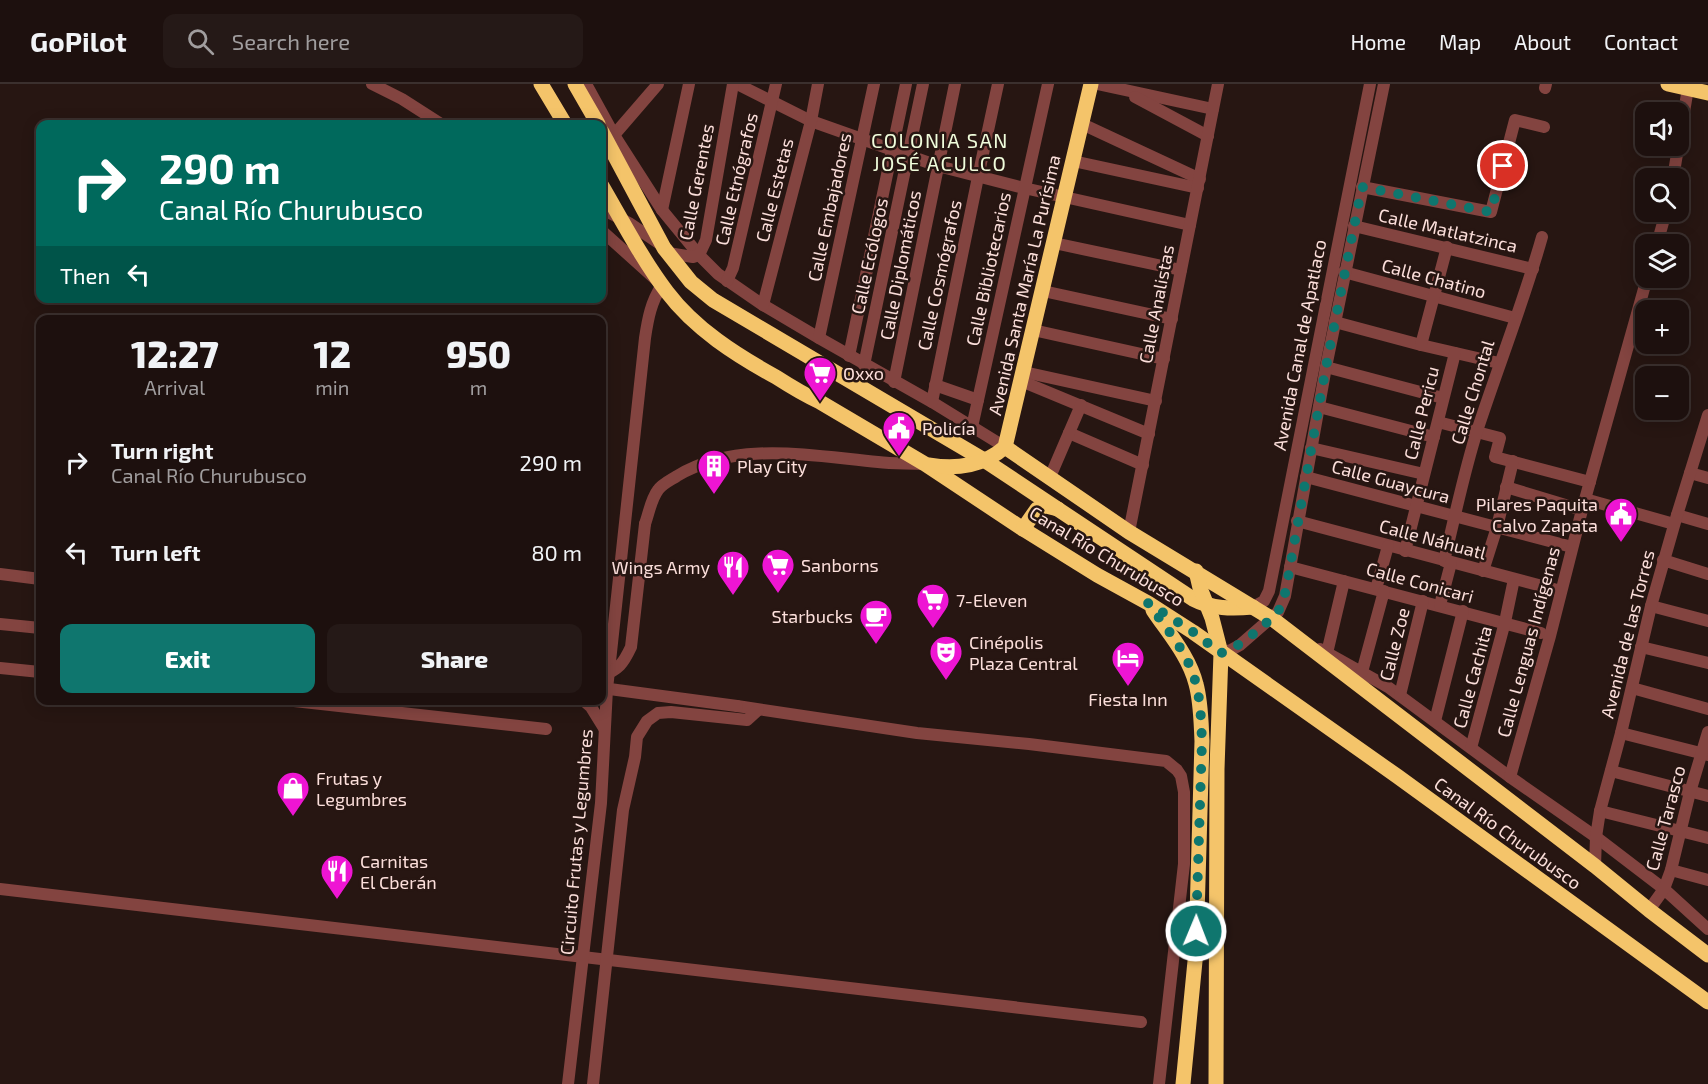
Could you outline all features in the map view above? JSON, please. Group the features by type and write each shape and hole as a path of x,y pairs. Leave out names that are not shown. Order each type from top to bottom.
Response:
{"main road":[{"path":"541,84 563,120"},
{"path":"575,84 596,120"},
{"name":"Avenida Santa María La Purísima","path":"1005,447 1091,84"},
{"path":"1668,84 1708,93"},
{"name":"Canal Río Churubusco","path":"608,134 666,250 701,292 984,460 1186,595 1209,606 1253,607"},
{"name":"Canal Río Churubusco","path":"606,193 662,285 691,318 729,348 803,394 925,464 1023,529 1193,632 1397,776 1708,1002"},
{"path":"662,285 692,282"},
{"path":"925,464 956,467 984,460 1005,447"},
{"name":"Canal Río Churubusco","path":"1005,447 1129,532 1271,618 1708,955"},
{"path":"1023,529 1037,509 1046,506 1058,509"},
{"path":"1196,571 1200,588 1209,606 1221,653 1217,769 1216,1084"},
{"path":"1148,603 1189,665 1196,683 1200,710 1202,741 1196,951 1183,1084"}],"street":[{"path":"372,84 402,99 435,120"},
{"name":"Canal Río Churubusco","path":"586,84 602,120"},
{"path":"592,96 601,84"},
{"path":"608,134 658,84"},
{"path":"662,210 689,84"},
{"path":"735,84 811,121 908,157 978,177 1190,225"},
{"name":"Calle Gerentes","path":"666,250 693,257 699,255 706,240 735,84"},
{"name":"Calle Etnógrafos","path":"727,281 734,268 776,84"},
{"name":"Calle Estetas","path":"763,305 811,121 818,84"},
{"name":"Calle Embajadores","path":"819,338 874,84"},
{"path":"849,356 906,84"},
{"name":"Calle Ecólogos","path":"864,365 923,84"},
{"name":"Calle Diplomáticos","path":"894,382 955,84"},
{"name":"Calle Cosmógrafos","path":"932,402 998,84"},
{"name":"Calle Bibliotecarios","path":"972,428 1048,84"},
{"path":"1097,84 1214,109"},
{"name":"Calle Analistas","path":"1129,532 1218,84"},
{"name":"Avenida Canal de Apatlaco","path":"1253,607 1264,601 1269,591 1370,84"},
{"name":"Avenida Canal de Apatlaco","path":"1271,618 1278,612 1282,603 1290,567 1344,272 1384,84"},
{"path":"1675,168 1688,88"},
{"path":"1122,90 1208,136"},
{"path":"1362,187 1491,212 1515,120 1544,127"},
{"path":"1082,124 1199,183"},
{"name":"Canal Río Churubusco","path":"608,134 662,210 699,255 727,281 763,305 932,402 1005,447"},
{"path":"1073,161 1199,183"},
{"path":"606,211 666,250"},
{"name":"Calle Matlatzinca","path":"1354,226 1533,269"},
{"path":"606,235 662,285"},
{"name":"Calle Chontal","path":"1448,562 1455,516 1477,432 1542,237"},
{"path":"1054,243 1181,270"},
{"path":"1421,345 1447,247"},
{"name":"Calle Chatino","path":"1344,272 1515,318"},
{"name":"Circuito Frutas y Legumbres","path":"568,1084 601,803 604,728 614,615 645,338 650,307 662,285"},
{"name":"Calle Lenguas Indígenas","path":"1510,777 1550,636 1583,504 1644,288"},
{"path":"1043,291 1172,320"},
{"path":"1335,322 1499,363"},
{"path":"1034,330 1164,359"},
{"name":"Calle Pericu","path":"1405,551 1455,353"},
{"path":"1326,367 1443,398"},
{"path":"1023,377 1155,401"},
{"path":"1023,377 1149,434"},
{"path":"935,385 978,400"},
{"path":"1050,477 1081,405"},
{"path":"1319,407 1434,437"},
{"name":"Avenida de las Torres","path":"1595,866 1600,811 1651,606 1690,473 1704,448 1708,415"},
{"path":"1438,422 1500,438 1495,457 1590,482"},
{"path":"1069,433 1143,465"},
{"path":"1311,448 1424,474"},
{"path":"606,674 624,662 631,647 645,524 650,507 659,489 685,471 712,460 752,454 796,454 880,463 925,464"},
{"path":"1483,571 1497,527 1513,461"},
{"path":"1690,473 1708,478"},
{"name":"Calle Guaycura","path":"1306,477 1572,547"},
{"path":"1506,488 1583,504 1708,524"},
{"path":"1287,495 1302,499"},
{"name":"Calle Náhuatl","path":"1297,521 1561,591"},
{"path":"1362,672 1388,546"},
{"path":"1663,560 1708,574"},
{"name":"Calle Zoe","path":"1440,605 1448,562"},
{"name":"Calle Conicari","path":"1290,567 1541,633"},
{"path":"0,574 36,578"},
{"name":"Calle Cachita","path":"1471,748 1515,579"},
{"path":"1327,653 1344,581"},
{"name":"Calle Zoe","path":"1400,696 1423,601"},
{"path":"1651,606 1708,621"},
{"path":"1435,721 1463,611"},
{"path":"606,628 614,615"},
{"path":"1221,653 1240,645 1271,618"},
{"path":"0,624 36,628"},
{"name":"Canal Río Churubusco","path":"1295,637 1362,672 1400,696 1596,837 1664,889 1708,929"},
{"path":"1641,647 1708,663"},
{"path":"0,668 36,672"},
{"path":"1632,688 1708,709"},
{"path":"606,689 917,733 1166,761 1173,765 1181,776 1184,792 1184,864 1159,1084"},
{"path":"339,705 546,729"},
{"path":"589,705 604,728"},
{"path":"593,1084 623,810 637,736 642,726 658,713 671,712 747,720 758,710"},
{"name":"Calle Tarasco","path":"1649,910 1664,889 1671,870 1690,792 1705,755 1708,732"},
{"path":"1621,733 1705,755"},
{"path":"1611,771 1708,796"},
{"path":"1600,811 1708,838"},
{"path":"1671,870 1708,880"},
{"path":"0,889 1141,1022"}],"place":[{"name":"Oxxo","path":"820,402"},
{"name":"Policía","path":"899,457"},
{"name":"Play City","path":"714,495"},
{"name":"Pilares Paquita Calvo Zapata","path":"1621,543"},
{"name":"Sanborns","path":"778,594"},
{"name":"Wings Army","path":"733,596"},
{"name":"7-Eleven","path":"933,629"},
{"name":"Starbucks","path":"876,645"},
{"name":"Cinépolis Plaza Central","path":"946,681"},
{"name":"Fiesta Inn","path":"1128,687"},
{"name":"Frutas y Legumbres","path":"293,817"},
{"name":"Carnitas El Cberán","path":"337,900"}],"district":[{"name":"COLONIA SAN JOSÉ ACULCO","path":"940,152"}],"route":[{"path":"1196,931 1202,741 1200,710 1196,683 1189,665 1174,639 1148,603 1221,653 1240,645 1278,612 1286,589 1326,367 1362,187 1491,212 1503,166"}]}
